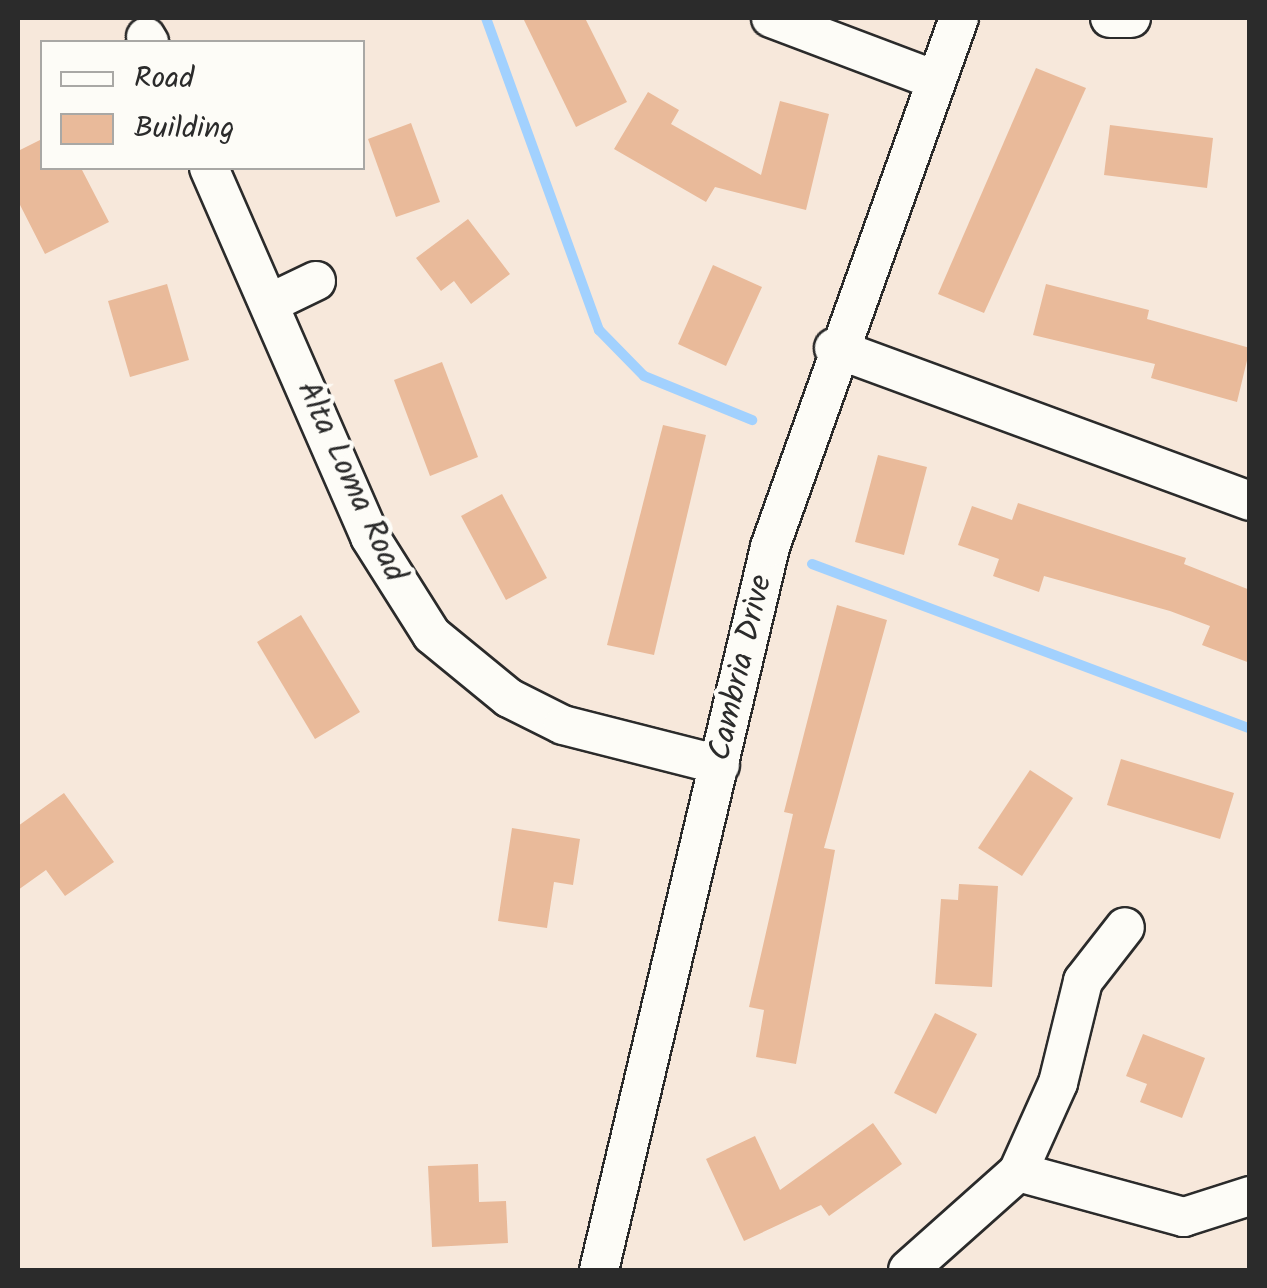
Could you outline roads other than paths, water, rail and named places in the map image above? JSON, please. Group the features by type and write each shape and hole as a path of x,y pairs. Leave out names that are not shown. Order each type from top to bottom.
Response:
{"street":[{"path":"771,18 935,80"},
{"name":"Cambria Drive","path":"599,1270 770,547 834,348 959,18"},
{"path":"1110,18 1132,18"},
{"name":"Alta Loma Road","path":"210,170 370,537 432,635 508,698 562,725 720,765"},
{"path":"270,304 316,280"},
{"path":"834,348 1250,500"},
{"path":"908,1270 1018,1172 1058,1083 1083,982 1125,926"},
{"path":"1018,1172 1184,1217 1250,1196"}],"waterway":[{"path":"486,18 599,330 644,376 752,420"},
{"path":"812,564 1250,729"}]}
